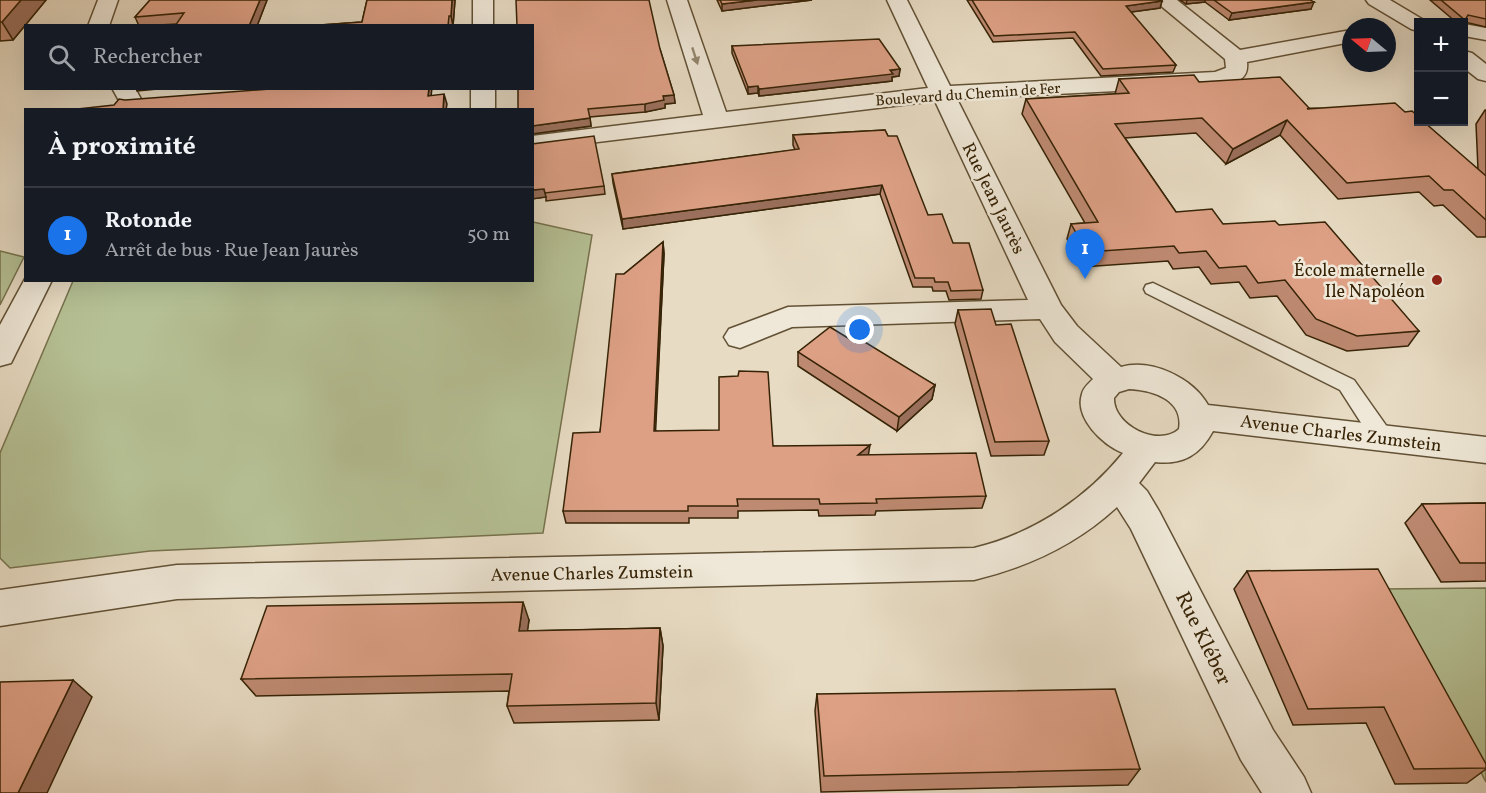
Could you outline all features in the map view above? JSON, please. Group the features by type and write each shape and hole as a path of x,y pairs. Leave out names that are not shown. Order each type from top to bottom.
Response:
{"street":[{"path":"99,24 108,0"},
{"path":"483,0 483,24"},
{"path":"677,0 717,120"},
{"name":"Rue Jean Jaurès","path":"897,0 1048,309 1066,334 1114,380"},
{"path":"1164,0 1236,57 1342,38"},
{"path":"1376,0 1414,23"},
{"path":"1396,29 1414,26"},
{"path":"1468,31 1486,34"},
{"name":"Boulevard du Chemin de Fer","path":"534,143 944,93 1218,79 1237,72 1236,57"},
{"path":"1468,61 1486,74"},
{"path":"483,90 483,108"},
{"path":"0,355 37,282"},
{"path":"740,337 788,317 1048,309"},
{"path":"1128,377 1148,378 1167,385 1183,395 1194,409 1196,416 1198,423 1194,436 1184,446 1166,450 1146,449 1126,441 1109,430 1099,416 1096,401 1101,389 1114,380 1128,377"},
{"name":"Avenue Charles Zumstein","path":"1196,416 1486,450"},
{"name":"Avenue Charles Zumstein","path":"0,608 177,582 974,564 1012,554 1050,536 1118,485 1146,449"},
{"name":"Rue Kléber","path":"1118,485 1134,501 1146,522 1257,745 1288,793"}],"lane":[{"path":"1153,289 1347,385 1382,437"}],"green space":[{"path":"534,222 592,235 543,533 150,551 10,568 0,558 0,453 73,282 534,282"},
{"path":"0,251 24,257 0,305"},
{"path":"1486,588 1486,782 1383,589"}],"building":[{"path":"0,0 21,0 2,22 0,22"},
{"path":"150,0 260,0 250,24 176,24 184,13 135,17"},
{"path":"367,0 452,0 448,24 334,24 362,22"},
{"path":"516,0 649,0 660,49 674,95 663,96 664,100 645,104 588,109 590,118 534,126 534,108 518,108 518,90 534,90 534,24 517,24"},
{"path":"720,0 757,0 722,4"},
{"path":"972,0 1161,0 1126,6 1176,65 1103,69 1075,32 994,36"},
{"path":"1214,0 1310,0 1314,2 1232,13"},
{"path":"1441,0 1486,0 1486,19 1468,15 1463,18"},
{"path":"879,39 900,69 890,70 893,74 759,89 758,86 748,87 732,46"},
{"path":"1194,75 1199,82 1280,77 1309,108 1307,109 1395,103 1405,112 1414,113 1414,126 1429,126 1486,176 1486,220 1453,190 1444,190 1429,176 1347,183 1287,120 1233,149 1202,118 1115,124 1176,212 1212,209 1223,224 1275,221 1279,225 1325,222 1419,331 1357,336 1316,319 1285,280 1258,283 1246,266 1219,268 1206,251 1179,253 1174,246 1087,252 1071,224 1098,222 1026,99 1129,93 1119,79"},
{"path":"257,90 429,90 428,96 444,94 443,108 86,108 114,105 119,99"},
{"path":"885,130 888,136 897,136 928,215 942,214 953,243 969,243 983,290 951,291 948,282 935,282 934,278 915,278 882,185 622,219 612,174 799,149 793,135"},
{"path":"594,136 604,186 545,193 544,189 534,190 534,144"},
{"path":"663,242 654,431 719,430 719,377 738,376 739,371 768,372 773,446 870,445 858,455 976,453 986,496 876,499 877,503 820,504 819,499 737,499 738,506 688,506 688,511 563,511 573,433 600,432 616,274 624,274"},
{"path":"991,309 996,325 1011,324 1049,441 995,442 958,310"},
{"path":"830,327 856,343 860,339 935,385 899,417 798,352"},
{"path":"1486,503 1486,563 1460,563 1422,504"},
{"path":"1378,569 1486,764 1486,768 1414,769 1384,707 1308,709 1247,571"},
{"path":"523,602 519,631 660,628 656,703 507,706 512,674 241,679 267,606"},
{"path":"73,680 18,793 0,793 0,682"},
{"path":"1115,689 1140,769 824,776 817,694"}],"place":[{"name":"Rotonde","path":"1085,279"},
{"name":"École maternelle Ile Napoléon","path":"1437,280"}]}
